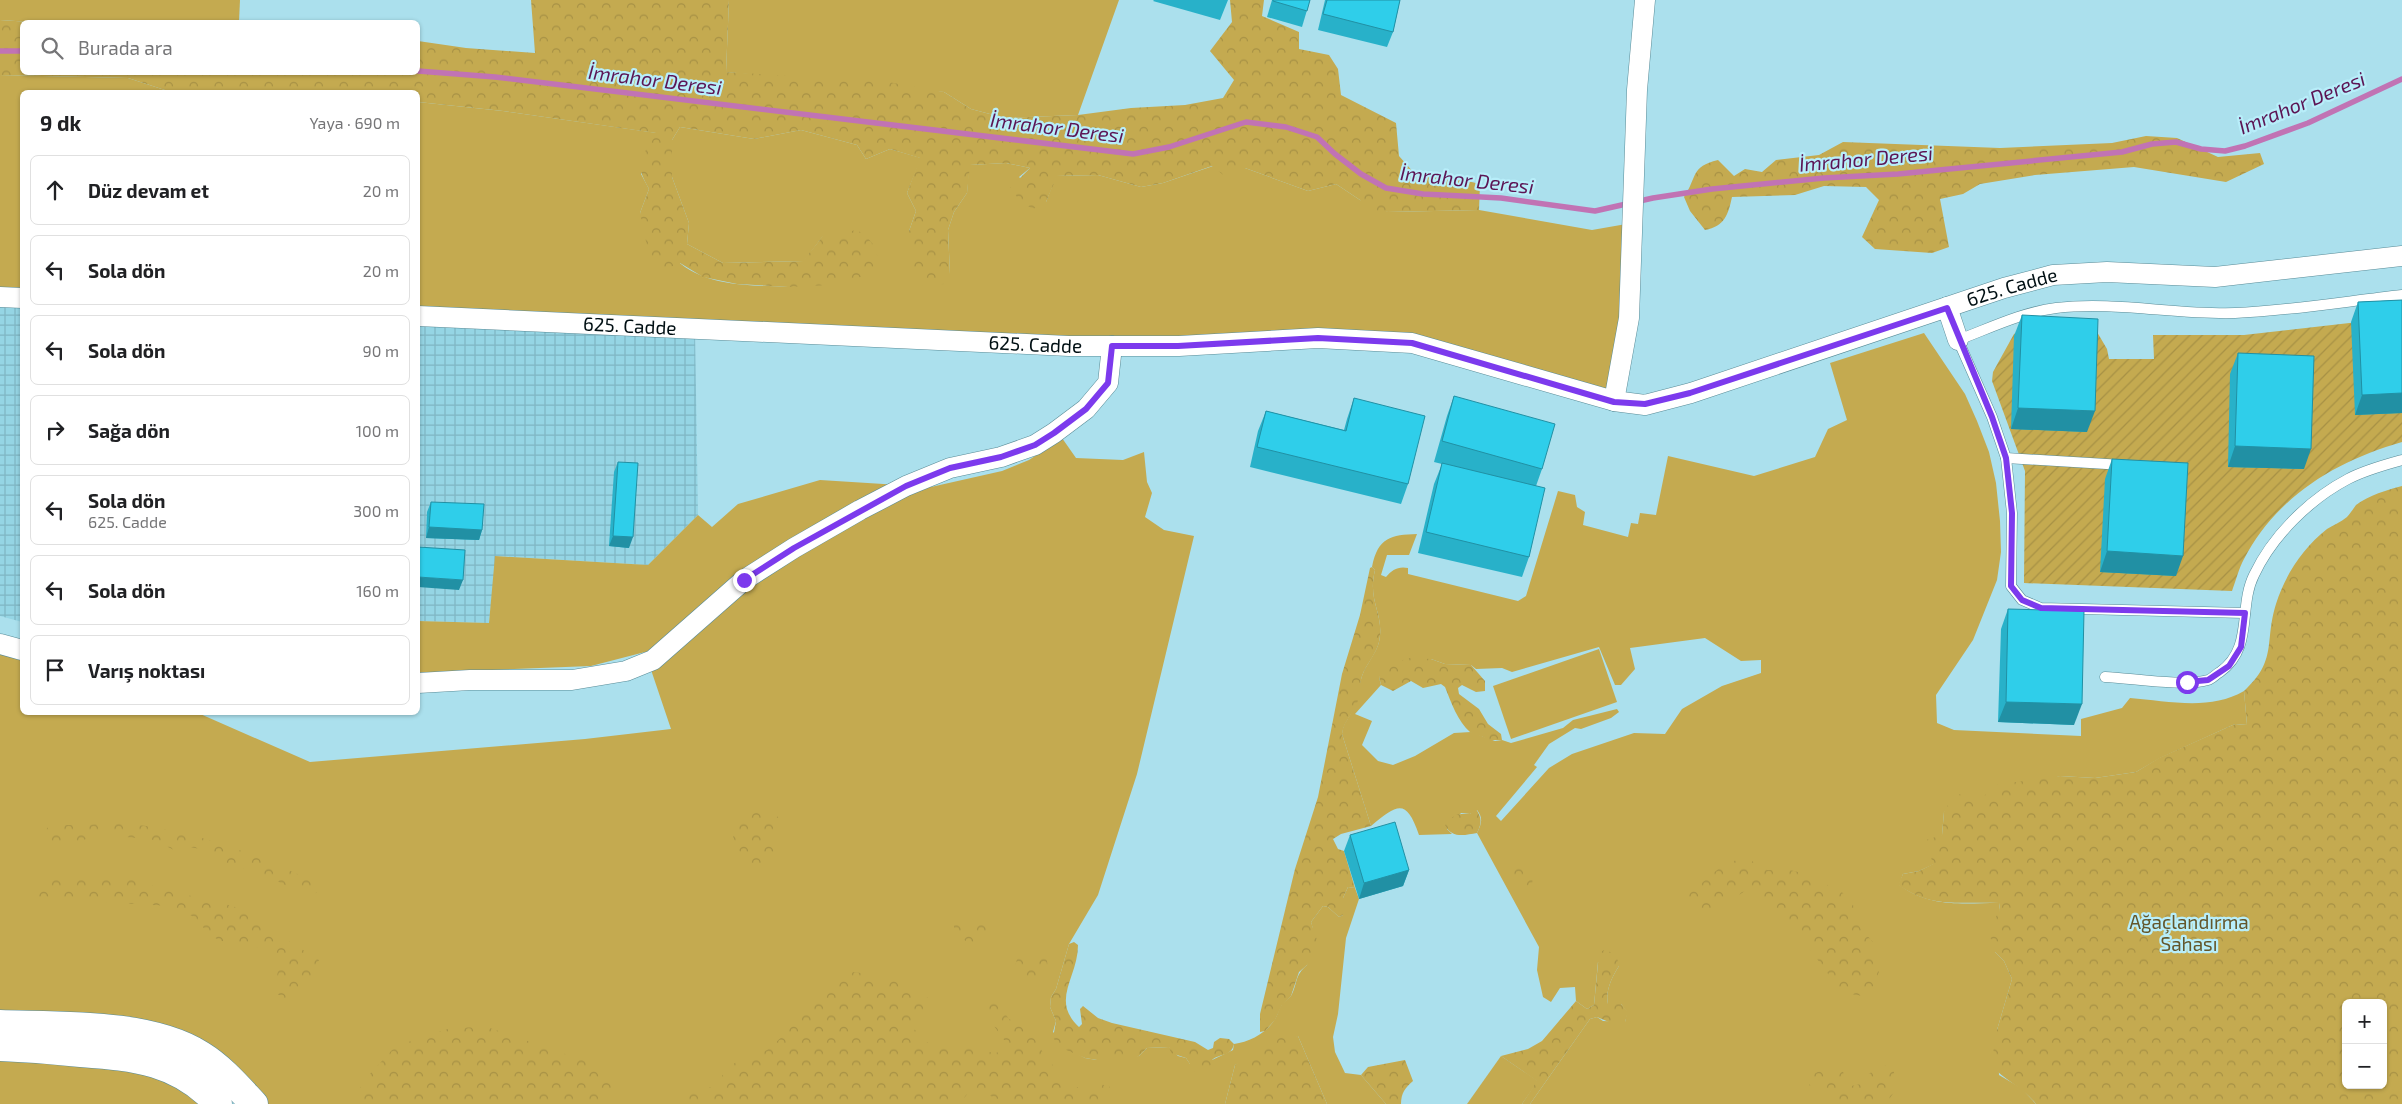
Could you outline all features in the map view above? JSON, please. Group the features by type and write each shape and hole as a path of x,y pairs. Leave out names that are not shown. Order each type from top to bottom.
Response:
{"street":[{"path":"1614,402 1629,318 1637,90 1645,0"},
{"name":"625. Cadde","path":"420,316 1112,346 1178,346 1318,338 1412,343 1614,402 1645,404 1690,393 2004,288 2053,275 2107,272 2215,277 2402,256"},
{"path":"0,297 20,298"},
{"path":"1947,308 1958,340"},
{"path":"420,683 470,680 572,680 626,671 653,660 744,580 794,548 860,510 906,486 950,468 1001,457 1035,445 1054,433 1086,409 1108,383 1112,346"},
{"path":"0,644 20,649"},
{"path":"0,1024 104,1028 166,1038 201,1054 231,1079 254,1104"},
{"path":"0,1047 134,1057 169,1068 195,1082 218,1104"}],"lane":[{"path":"2245,613 2041,608 2022,600 2011,586 2012,513 2006,458 1992,417 1958,340 2017,317 2056,308 2108,307 2180,313 2236,313 2402,295"},
{"path":"2006,458 2134,465"},
{"path":"2105,677 2187,682 2208,680 2229,666 2241,647 2245,613 2253,576 2277,539 2307,507 2348,479 2402,460"}],"shaded area":[{"path":"0,297 20,298 20,621 0,616"},
{"path":"420,316 695,329 698,515 648,565 496,556 489,623 420,621"}],"green space":[{"path":"0,0 240,0 239,20 0,20"},
{"path":"531,0 729,0 726,72 888,82 944,92 971,109 1005,118 1078,115 1131,108 1185,105 1223,98 1234,80 1210,51 1232,22 1230,0 1264,0 1262,16 1299,32 1299,49 1329,55 1338,69 1341,95 1396,123 1399,156 1415,174 1455,178 1480,184 1479,210 1388,212 1368,210 1360,200 1336,184 1308,191 1245,168 1226,177 1212,166 1163,183 1141,187 1098,175 1057,176 1046,202 1033,209 1021,202 1010,188 1030,168 1006,163 970,165 967,193 954,212 948,230 950,274 944,284 923,286 913,272 909,231 916,211 907,193 920,158 890,149 866,159 857,145 801,130 754,139 680,127 672,140 672,177 689,223 687,244 723,263 803,261 823,236 857,230 869,239 877,253 876,273 830,285 788,287 737,284 703,277 680,263 666,269 649,256 640,213 649,189 640,164 643,154 656,133 503,111 420,102 420,90 165,90 128,78 0,75 0,20 20,21 20,75 420,75 420,41 466,48 535,53"},
{"path":"729,0 1119,0 1078,115 1005,118 971,109 944,92 726,72"},
{"path":"0,75 128,78 165,90 20,90 20,298 0,297"},
{"path":"420,102 503,111 657,133 641,174 649,189 640,213 675,259 692,272 718,281 746,285 788,287 823,236 804,261 723,263 687,244 689,223 672,177 672,140 680,127 754,139 801,130 857,145 866,159 890,149 921,158 907,193 916,211 909,231 950,274 948,230 954,212 967,193 969,165 1006,163 1030,168 1019,177 1046,202 1056,176 1098,175 1141,187 1163,183 1213,166 1245,168 1308,191 1336,184 1360,200 1388,212 1479,210 1592,230 1632,223 1614,401 1412,343 1167,346 420,316"},
{"path":"2146,136 2177,138 2218,157 2260,153 2264,164 2226,182 2134,167 2035,175 1980,184 1963,194 1940,199 1949,247 1932,253 1875,249 1862,237 1879,200 1866,187 1824,186 1795,195 1732,197 1725,219 1717,226 1705,230 1690,211 1684,197 1696,173 1709,163 1718,160 1734,176 1745,169 1762,172 1776,160 1819,155 1843,142 2000,148 2112,143"},
{"path":"2402,317 2402,442 2354,459 2311,484 2291,499 2273,517 2258,537 2242,563 2232,591 2024,583 2025,471 1992,381 1993,372 2014,334 2024,328 2090,320 2107,349 2109,359 2154,359 2153,335 2244,335"},
{"path":"1924,333 1965,394 1989,452 1996,483 2000,521 2001,552 1997,580 1973,640 1936,695 1937,723 1954,730 2081,736 2081,719 2122,708 2130,698 2203,703 2231,697 2244,691 2247,725 2235,724 2160,758 2136,772 2095,778 2060,776 1944,812 1942,835 1934,864 1919,871 1903,874 1899,885 1923,898 1947,903 1999,903 2000,910 1995,952 2004,961 2012,979 1997,1030 1999,1075 2021,1088 2036,1104 1530,1104 1590,1019 1597,1017 1603,1021 1625,1022 1627,1012 1621,1004 1608,1004 1607,999 1610,984 1619,966 1598,962 1594,1005 1587,1009 1576,1001 1575,987 1560,988 1551,1002 1543,997 1537,970 1539,947 1477,833 1481,821 1477,810 1470,814 1461,813 1447,829 1452,834 1419,835 1410,815 1400,808 1388,813 1371,826 1342,734 1344,725 1355,704 1364,672 1379,642 1380,623 1373,591 1375,570 1372,567 1378,549 1393,537 1417,534 1409,555 1387,555 1381,575 1386,577 1395,569 1408,568 1408,574 1518,601 1526,596 1558,491 1575,495 1577,507 1585,512 1583,525 1628,537 1631,523 1638,524 1640,513 1656,515 1668,456 1754,476 1815,457 1828,429 1847,420 1830,363","holes":["1705,638 1741,661 1761,660 1761,673 1722,686 1682,709 1665,734 1634,733 1572,754 1549,768 1501,821 1496,816 1537,767 1534,765 1549,744 1575,728 1581,729 1611,718 1619,712 1617,709 1573,720 1563,728 1511,743 1502,740 1495,741 1471,732 1454,733 1415,756 1393,765 1378,761 1362,745 1372,721 1355,714 1381,685 1379,677 1431,659 1445,664 1471,665 1476,669 1502,668 1512,672 1599,647 1615,685 1621,685 1635,669 1630,648"]},
{"path":"1062,438 1076,458 1123,460 1144,452 1147,482 1152,493 1145,517 1164,530 1194,536 1137,774 1098,895 1069,944 1056,989 1051,997 1050,1007 1056,1021 1053,1032 1076,1053 1085,1058 1097,1060 1139,1056 1147,1048 1169,1047 1178,1056 1186,1058 1190,1064 1212,1060 1233,1050 1234,1044 1257,1036 1272,1024 1282,1004 1291,996 1298,976 1307,965 1313,929 1311,922 1323,906 1328,907 1339,917 1343,915 1343,898 1348,887 1355,888 1359,899 1346,938 1338,1014 1333,1037 1335,1052 1345,1073 1361,1075 1386,1104 1327,1104 1298,1036 1235,1065 1225,1104 254,1104 0,1024 0,644 20,649 20,715 203,715 310,762 585,739 671,729 645,652 591,666 420,673 420,621 489,623 495,556 648,565 698,515 712,527 738,504 820,480 931,487 1002,471 1029,460"},
{"name":"Ağaçlandırma Sahası","path":"2402,486 2402,1104 2036,1104 2026,1093 1991,1065 1997,1030 2012,979 2004,961 1995,952 1988,930 2000,910 1999,903 1947,902 1923,898 1898,885 1903,874 1919,871 1933,864 1926,840 1942,835 1944,812 1955,793 1980,800 1995,785 2060,776 2095,778 2136,772 2159,758 2235,724 2247,725 2244,691 2255,680 2266,660 2276,604 2284,583 2303,553 2318,536 2347,517 2361,501"},
{"path":"1372,567 1375,570 1373,581 1374,599 1380,623 1379,642 1361,679 1358,700 1344,725 1342,734 1371,826 1341,834 1333,839 1338,849 1344,851 1355,888 1348,887 1343,898 1343,915 1339,917 1328,907 1323,906 1311,922 1318,943 1314,954 1307,965 1299,972 1291,996 1282,1005 1275,1020 1265,1031 1260,1032 1260,1014 1295,869 1318,797 1342,674 1360,615 1370,568"},
{"path":"1599,649 1617,702 1511,739 1493,686"},
{"path":"1410,658 1431,659 1445,664 1471,665 1485,681 1485,691 1476,692 1462,685 1458,688 1459,694 1479,709 1488,724 1501,734 1502,740 1488,740 1470,732 1458,717 1445,687 1441,684 1423,688 1411,681 1393,691 1381,685 1379,677 1392,663"},
{"path":"1476,809 1481,821 1477,833 1455,834 1445,825 1456,815 1470,814"},
{"path":"761,810 777,816 779,819 780,826 776,834 778,849 775,857 766,864 755,868 741,854 733,837 744,820"},
{"path":"110,823 165,829 217,842 268,861 318,883 317,892 309,897 249,867 237,870 223,864 200,849 180,845 174,850 163,841 99,834 81,841 41,841 40,834 51,825"},
{"path":"1745,857 1767,870 1790,870 1806,874 1843,893 1853,905 1860,928 1875,944 1879,972 1868,997 1851,994 1837,986 1792,925 1752,886 1729,902 1706,913 1688,903 1685,897 1723,865"},
{"path":"1521,863 1531,872 1533,877 1532,884 1526,886 1514,885 1505,876 1507,870"},
{"path":"107,876 131,878 162,889 233,906 319,960 316,971 284,999 275,992 280,954 237,942 220,941 209,934 194,917 170,906 26,898 27,891 49,879"},
{"path":"979,917 989,921 990,927 977,942 968,943 954,931 954,923 960,919 970,921"},
{"path":"1074,942 1078,945 1077,957 1066,998 1071,1017 1079,1027 1082,1024 1080,1009 1083,1006 1098,1018 1112,1023 1195,1042 1208,1050 1213,1048 1214,1042 1220,1038 1229,1039 1234,1044 1233,1048 1228,1053 1212,1060 1211,1065 1201,1072 1195,1072 1186,1058 1171,1053 1169,1047 1147,1048 1139,1056 1130,1060 1085,1058 1064,1049 1053,1038 1056,1021 1050,1007 1051,997 1056,989 1069,944"},
{"path":"1604,950 1616,954 1619,966 1608,989 1608,1004 1621,1004 1628,1012 1625,1022 1616,1025 1597,1017 1590,1019 1530,1104 1522,1104 1537,1081 1501,1056 1528,1049 1542,1041 1576,1001 1587,1009 1594,1005 1599,953"},
{"path":"1039,954 1047,960 1048,971 1040,981 1025,986 1017,975 1015,968 1019,955"},
{"path":"853,972 896,981 934,1002 930,1010 917,1015 911,1021 913,1028 928,1043 945,1048 967,1046 993,1053 1012,1051 984,1012 984,1003 991,999 997,1002 1009,1019 1028,1028 1047,1059 1067,1080 1080,1089 1090,1089 1099,1084 1109,1086 1112,1093 1111,1104 1069,1104 1060,1094 1046,1104 1009,1104 972,1088 961,1102 962,1104 671,1104 681,1096 692,1091 715,1087 724,1073 738,1060 767,1050 784,1035 814,997"},
{"path":"487,1027 591,1063 611,1079 612,1104 350,1104 367,1077 392,1050 417,1038 451,1028"},
{"path":"1298,1036 1327,1104 1225,1104 1235,1065 1270,1038"},
{"path":"0,1047 133,1057 218,1104 0,1104"},
{"path":"1501,1056 1538,1081 1522,1104 1467,1104"},
{"path":"1405,1060 1413,1081 1404,1091 1401,1104 1386,1104 1361,1075 1368,1067"},
{"path":"1892,1062 1897,1089 1889,1099 1891,1104 1847,1104 1809,1085 1812,1074 1839,1065 1851,1086 1866,1083 1868,1074"}],"building":[{"path":"1273,0 1310,0 1307,11"},
{"path":"1327,0 1400,0 1393,32 1323,14"},
{"path":"2402,300 2402,393 2362,395 2358,302"},
{"path":"2022,315 2098,319 2095,411 2018,408"},
{"path":"2238,353 2314,356 2311,449 2235,446"},
{"path":"1454,396 1555,424 1542,469 1442,441"},
{"path":"1354,398 1425,416 1408,484 1257,447 1266,411 1346,431"},
{"path":"2112,459 2188,463 2183,556 2107,551"},
{"path":"618,462 638,463 633,537 613,536"},
{"path":"1442,463 1545,488 1529,557 1426,532"},
{"path":"431,502 484,504 482,530 429,527"},
{"path":"420,547 465,550 463,580 420,577"},
{"path":"2008,609 2084,611 2082,704 2006,702"},
{"path":"1395,822 1409,870 1364,883 1350,835"}],"waterway":[{"name":"İmrahor Deresi","path":"0,51 20,51"},
{"name":"İmrahor Deresi","path":"420,71 495,77 1133,154 1169,147 1246,122 1286,127 1317,137 1361,174 1386,188 1423,194 1501,198 1595,211 1653,198 1712,189 1824,178 1898,174 2122,152 2152,144 2176,142 2201,149 2225,151 2245,146 2308,123 2402,79"}],"route":[{"path":"744,580 794,548 906,486 950,468 1001,457 1035,445 1054,433 1086,409 1108,383 1112,346 1178,346 1318,338 1412,343 1614,402 1645,404 1690,393 1947,308 1958,340 1980,386 2006,458 2012,513 2011,586 2022,600 2041,608 2245,613 2241,647 2229,666 2208,680 2187,682"}]}
